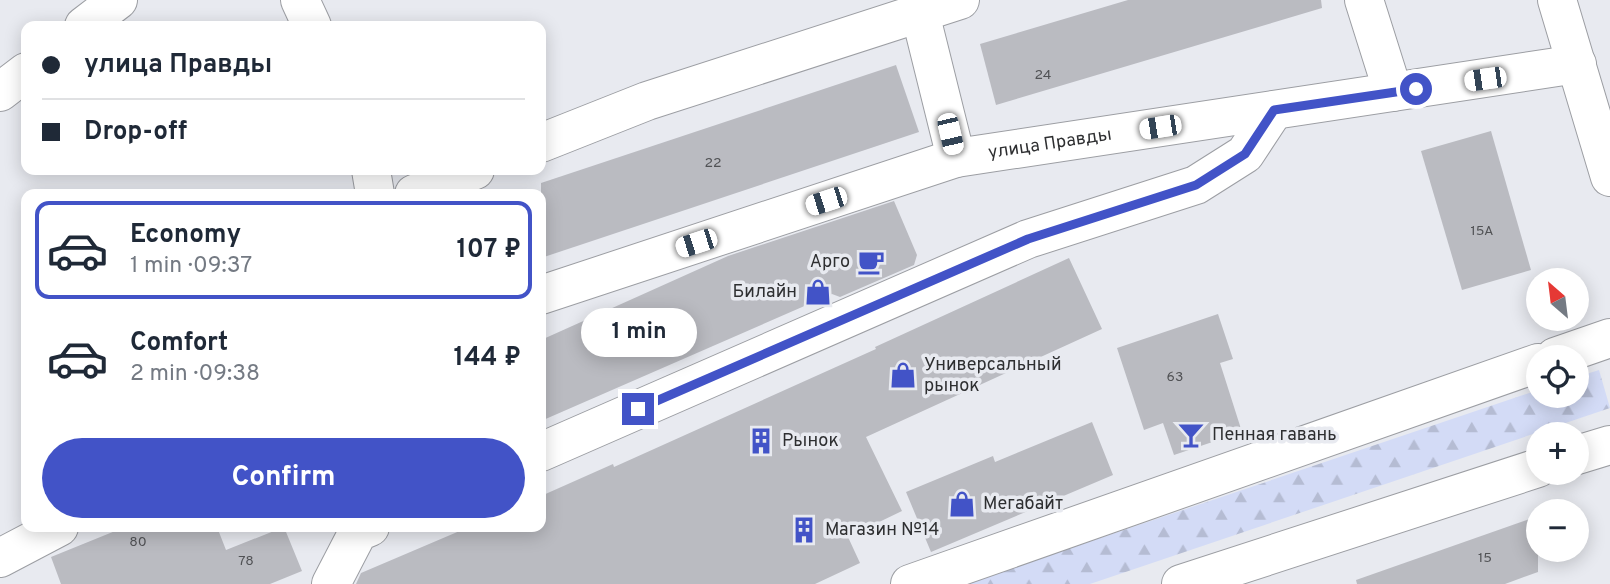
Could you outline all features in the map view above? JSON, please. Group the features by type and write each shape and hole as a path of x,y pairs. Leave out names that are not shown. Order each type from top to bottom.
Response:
{"street":[{"path":"91,21 118,0"},
{"path":"300,0 310,21"},
{"path":"546,141 647,101 960,0"},
{"path":"1364,0 1393,92"},
{"path":"1557,0 1605,161"},
{"path":"920,13 956,158"},
{"name":"улица Правды","path":"546,293 956,158 1577,64"},
{"path":"0,92 21,76"},
{"path":"546,450 1028,239 1196,185 1245,154 1274,110"},
{"path":"427,189 462,175"},
{"path":"1589,345 1610,338"},
{"path":"910,584 1526,367"},
{"path":"1589,451 1610,445"},
{"path":"1181,584 1526,472"},
{"path":"0,558 49,532"},
{"path":"331,584 358,532"}],"green space":[{"path":"1599,370 1610,408 1569,422 1526,422 1526,436 1090,584 964,584 1526,394 1526,408 1589,408 1589,373"}],"building":[{"path":"1128,0 1321,0 1322,8 996,105 980,44"},
{"path":"896,65 919,132 546,256 546,189 541,189 541,183"},
{"path":"1491,131 1530,268 1462,290 1421,151"},
{"path":"894,201 917,255 914,265 840,297 832,294 546,419 546,338 728,256"},
{"path":"1069,258 1102,329 866,437 902,511 848,537 860,563 815,584 356,584 361,573 457,532 546,532 546,494 613,464 614,467 876,349 875,347"},
{"path":"1218,314 1233,359 1220,363 1242,432 1174,455 1163,423 1144,430 1117,348"},
{"path":"1092,422 1113,475 931,552 906,492 993,456 995,462"},
{"path":"1526,520 1526,562 1538,562 1538,572 1505,584 1357,584 1356,580"},
{"path":"113,532 219,532 226,550 271,532 286,532 302,571 270,584 61,584 51,557"}],"place":[{"name":"Арго","path":"871,262"},
{"name":"Билайн","path":"818,292"},
{"name":"Универсальный рынок","path":"903,375"},
{"name":"Пенная гавань","path":"1191,435"},
{"name":"Рынок","path":"761,441"},
{"name":"Мегабайт","path":"962,504"},
{"name":"Магазин №14","path":"804,530"}],"route":[{"path":"638,409 1028,239 1196,185 1245,154 1274,110 1416,89"}]}
